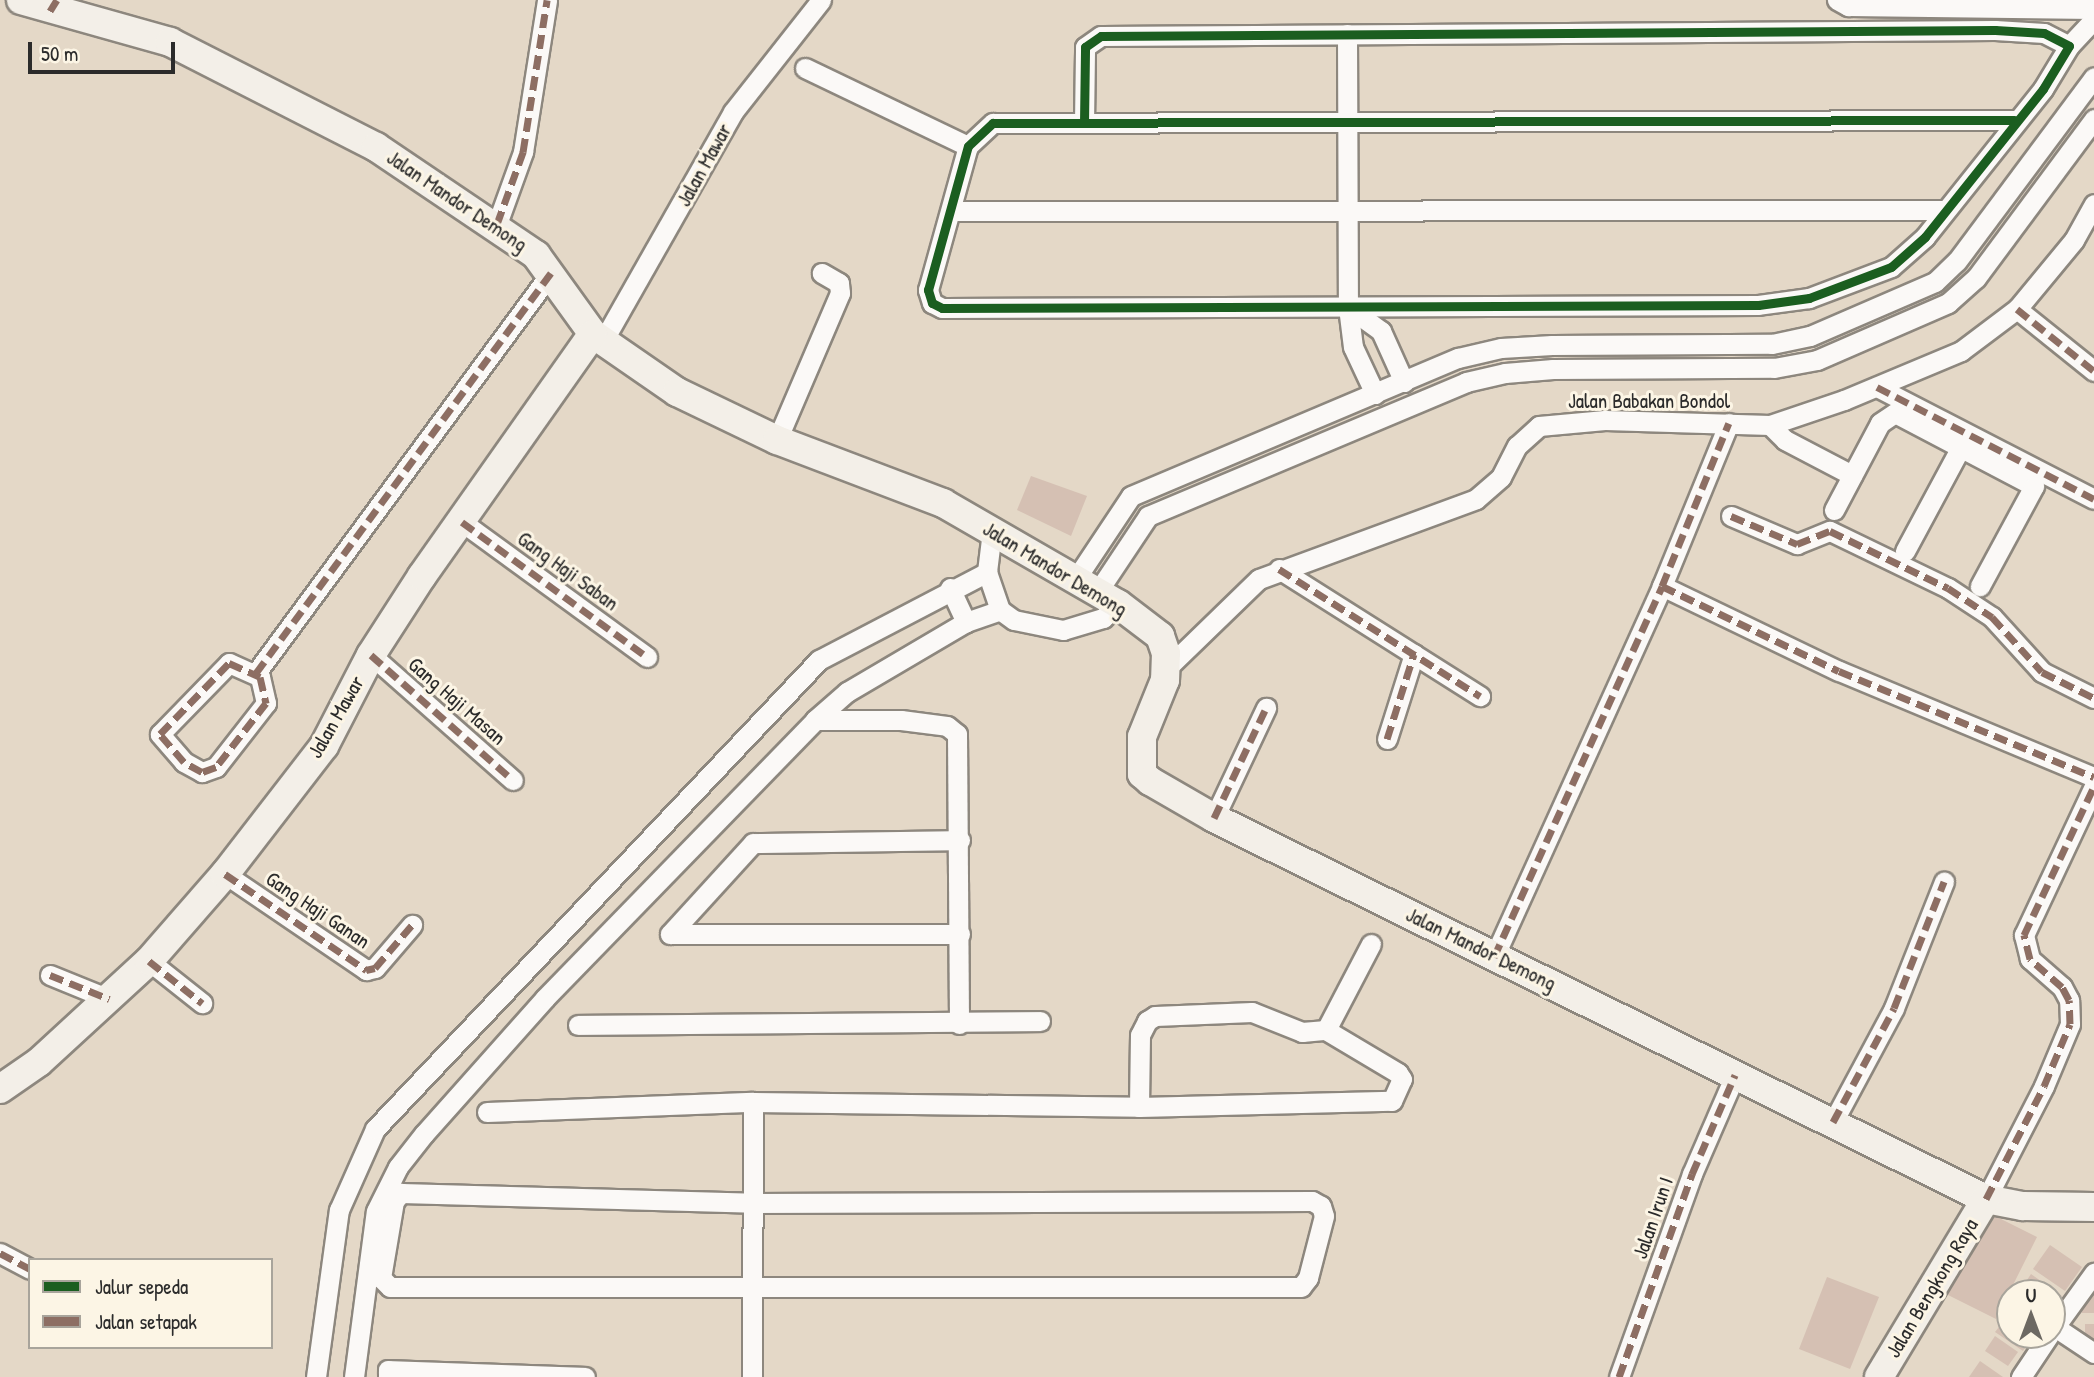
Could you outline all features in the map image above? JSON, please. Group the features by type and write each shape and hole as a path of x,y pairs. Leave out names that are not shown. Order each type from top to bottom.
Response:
{"main road":[{"name":"Jalan Mandor Demong","path":"21,0 170,42 223,65 376,147 497,225 552,272 598,338 677,392 777,440 920,493 1098,591 1160,636 1167,668 1142,737 1142,774 1214,818 1986,1199 2023,1206 2094,1207"},
{"name":"Jalan Mawar","path":"0,1089 39,1062 149,961 225,874 324,746 371,655 462,522 598,338"},
{"name":"Jalan Bengkong Raya","path":"1879,1377 1986,1199"}],"street":[{"path":"497,225 523,152 547,0"},
{"name":"Jalan Mawar","path":"598,338 733,112 821,0"},
{"path":"1847,31 1842,3 2035,4 2094,9"},
{"path":"2014,120 993,123 968,146 928,290 932,303 942,308 1758,305 1809,298 1891,267 1925,237 2014,120 2043,89 2069,46 2094,19"},
{"path":"1084,123 1085,47 1101,36 2020,31 2044,33 2069,46"},
{"path":"1347,34 1348,307 1353,346 1375,394"},
{"path":"804,68 968,146"},
{"path":"992,531 987,572 1000,610 1036,628 1063,630 1103,618 1098,591 1132,496 1458,358 1501,348 1772,344 1810,336 1935,282 1967,248 2094,77"},
{"path":"1098,591 1148,516 1466,382 1505,373 1553,369 1774,368 1817,360 1948,303 1987,263 2094,119"},
{"name":"Jalan Babakan Bondol","path":"1167,668 1226,606 1279,569 1476,499 1501,477 1517,446 1539,426 1605,420 1770,425 1877,387 1961,351 2017,309 2074,240 2094,204"},
{"path":"951,211 1945,210"},
{"path":"1967,248 1987,263"},
{"path":"256,673 552,272"},
{"path":"777,440 840,293 839,283 822,273"},
{"path":"1348,307 1381,331 1404,382"},
{"path":"2017,309 2094,371"},
{"path":"1677,344 1677,369"},
{"path":"1877,387 2094,499"},
{"path":"1834,510 1880,423 1895,413 1961,447 2034,486 1980,586"},
{"path":"1494,957 1662,586 1729,423"},
{"path":"1770,425 1785,440 1852,475"},
{"path":"1905,551 1961,447"},
{"path":"1731,516 1797,544 1829,531 1948,589 1992,617 2042,672 2094,698"},
{"name":"Gang Haji Saban","path":"462,522 647,657"},
{"path":"1279,569 1480,696"},
{"path":"316,1377 339,1210 375,1129 819,660 950,589 987,572"},
{"path":"1662,586 1839,671 2094,777"},
{"path":"950,589 966,622"},
{"path":"354,1377 376,1211 397,1167 545,998 815,720 847,692 966,622 1000,610"},
{"path":"1387,739 1414,654"},
{"name":"Gang Haji Masan","path":"371,655 513,780"},
{"path":"226,665 256,673 265,686 264,708 216,767 202,772 162,741 162,729 226,665"},
{"path":"1214,818 1266,708"},
{"path":"815,720 901,720 953,728 957,734 960,840 959,1024"},
{"path":"1986,1199 2044,1086 2070,1024 2069,999 2062,987 2030,959 2024,935 2094,786"},
{"path":"960,840 753,843 670,934 960,934"},
{"name":"Gang Haji Ganan","path":"225,874 366,970 375,968 412,925"},
{"path":"1833,1122 1894,1008 1944,882"},
{"path":"1326,1030 1371,944"},
{"path":"149,961 202,1003"},
{"path":"50,975 109,999"},
{"path":"487,1112 752,1102 1139,1107 1392,1101 1402,1079 1398,1073 1326,1030 1302,1032 1252,1012 1155,1016 1140,1035 1139,1107"},
{"path":"579,1025 959,1024 1040,1021"},
{"name":"Jalan Irun I","path":"1619,1377 1692,1174 1735,1075"},
{"path":"752,1102 752,1377"},
{"path":"401,1194 753,1203 1312,1201 1321,1206 1324,1216 1308,1278 1301,1287 390,1287 381,1278 394,1201 401,1194"},
{"path":"0,1253 28,1268"},
{"path":"2066,1312 2094,1273"},
{"path":"2066,1338 2094,1353"},
{"path":"2021,1377 2040,1349"},
{"path":"388,1377 388,1370 585,1377"}],"building":[{"path":"1031,476 1087,496 1071,536 1017,510"},
{"path":"1981,1209 2037,1237 2016,1279 1996,1279 1996,1319 1940,1291"},
{"path":"2050,1245 2082,1267 2066,1290 2066,1279 2048,1279 2033,1269"},
{"path":"1827,1277 1879,1297 1850,1369 1799,1349"},
{"path":"2081,1288 2094,1288 2094,1313 2082,1313"},
{"path":"2085,1324 2094,1324 2094,1341 2085,1341"},
{"path":"1995,1336 1996,1349 2014,1349 2018,1352 2008,1366 1985,1351"},
{"path":"1980,1361 2003,1377 1969,1377"}],"marked path":[{"path":"50,11 57,0"},
{"path":"497,224 523,152 547,0"},
{"path":"256,673 552,272"},
{"path":"2017,309 2094,371"},
{"path":"1877,387 2094,499"},
{"path":"1494,957 1662,586 1729,423"},
{"path":"1731,516 1797,544 1830,531 1948,588 1992,617 2042,672 2094,698"},
{"path":"462,522 647,657"},
{"path":"1279,569 1480,696"},
{"path":"1662,586 1839,671 2094,777"},
{"path":"1387,739 1414,654"},
{"path":"371,655 513,780"},
{"path":"229,663 260,677 266,703 216,767 202,772 184,762 160,734 229,663"},
{"path":"1214,818 1266,708"},
{"path":"1986,1199 2044,1086 2070,1024 2069,1000 2062,987 2030,959 2024,935 2094,786"},
{"path":"225,874 366,970 375,968 412,925"},
{"path":"1833,1122 1894,1008 1944,882"},
{"path":"149,961 202,1003"},
{"path":"50,975 109,999"},
{"path":"1619,1377 1692,1174 1735,1075"},
{"path":"0,1253 28,1268"}],"cycle path":[{"path":"1084,123 1085,47 1101,36 1995,30 2044,33 2069,46 2043,89 1925,237 1891,267 1809,298 1758,305 942,308 932,303 928,290 968,146 993,123 2014,120"}]}
